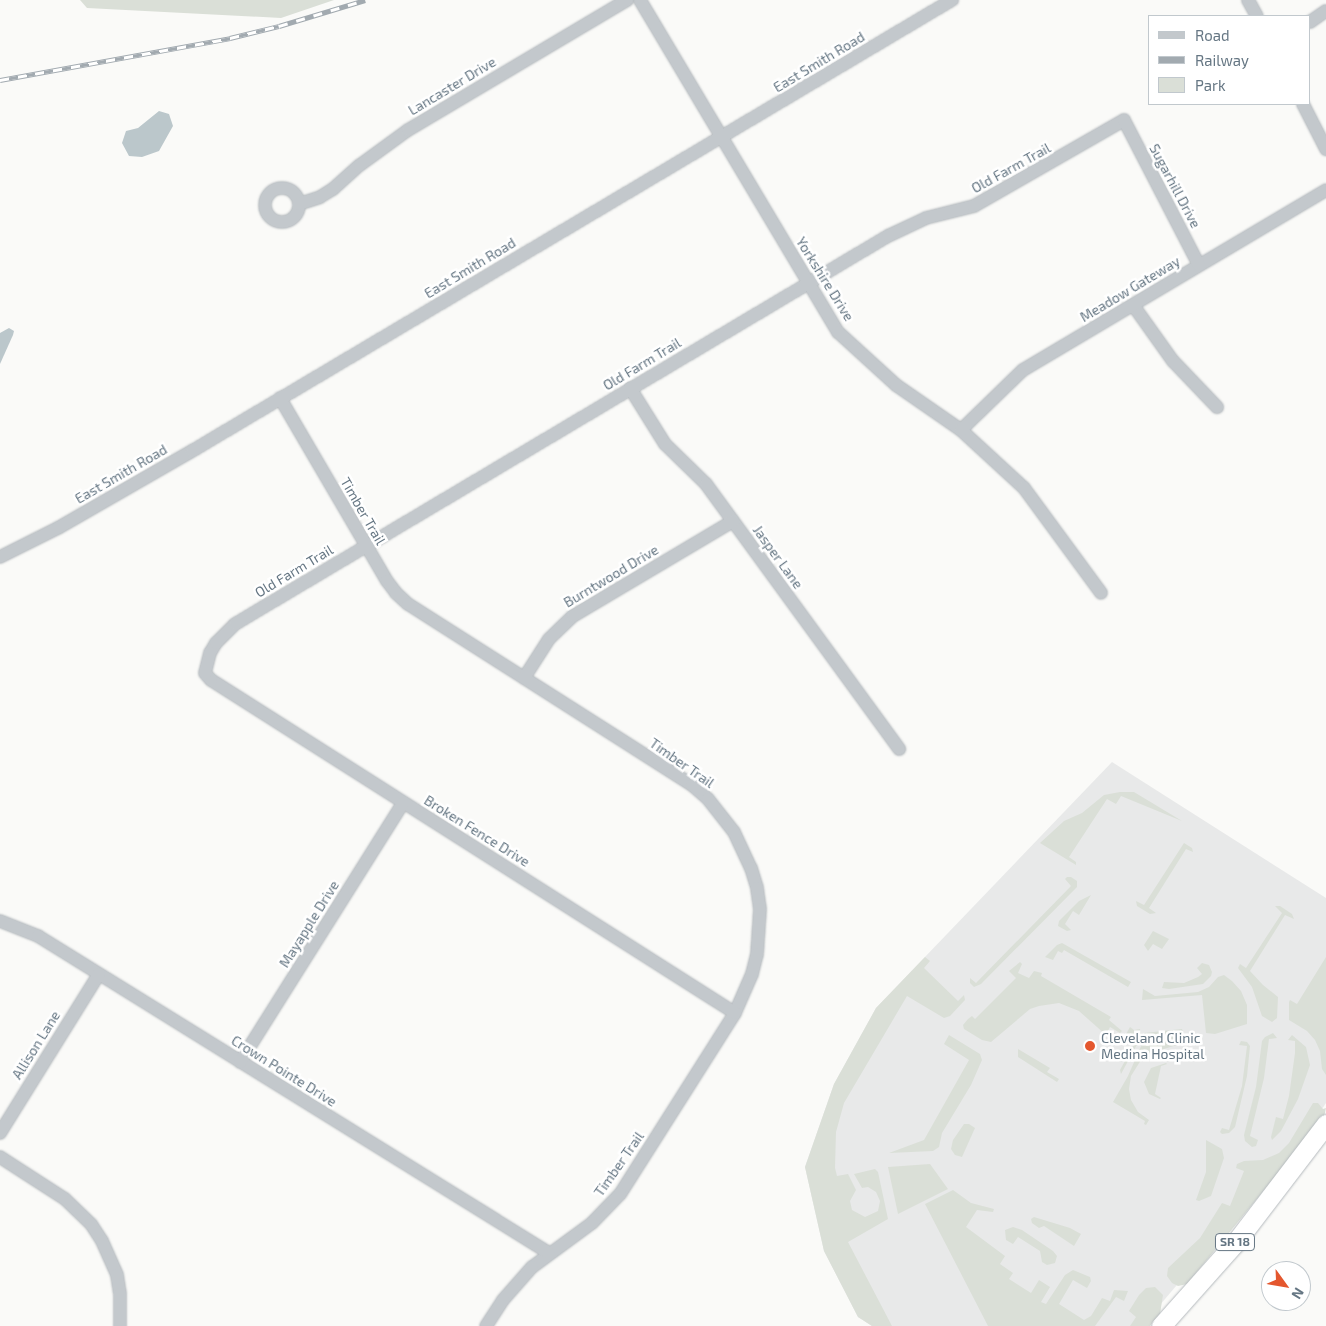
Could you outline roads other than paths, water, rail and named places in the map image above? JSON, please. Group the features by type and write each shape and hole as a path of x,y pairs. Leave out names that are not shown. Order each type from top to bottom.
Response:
{"highway":[{"name":"SR 18","path":"1161,1326 1234,1242 1326,1124"}],"street":[{"name":"Lancaster Drive","path":"299,204 313,200 333,189 360,165 408,130 626,0"},
{"name":"Yorkshire Drive","path":"640,0 838,332 896,385 961,430 1024,488 1101,593"},
{"name":"East Smith Road","path":"0,557 58,528 952,0"},
{"path":"1248,0 1256,15"},
{"path":"1311,21 1326,11"},
{"path":"1303,105 1326,149"},
{"name":"Sugarhill Drive","path":"1124,120 1200,265"},
{"name":"Old Farm Trail","path":"205,673 213,648 235,624 888,236 918,222 974,206 1124,120"},
{"name":"Meadow Gateway","path":"961,430 1024,370 1326,190"},
{"path":"1133,305 1173,361 1216,407"},
{"name":"Jasper Lane","path":"630,388 665,444 706,484 899,748"},
{"name":"Timber Trail","path":"280,398 387,581 408,604 692,785 718,810 734,832 751,868 756,888 760,917 757,954 752,974 735,1013 620,1194 592,1223 549,1253 517,1282 486,1326"},
{"name":"Burntwood Drive","path":"524,678 549,639 573,616 733,521"},
{"name":"Broken Fence Drive","path":"205,673 211,680 735,1013"},
{"name":"Mayapple Drive","path":"240,1062 403,803"},
{"name":"Crown Pointe Drive","path":"0,921 38,936 549,1253"},
{"name":"Allison Lane","path":"0,1133 99,974"},
{"path":"0,1157 65,1199 91,1224 102,1241 117,1276 120,1294 120,1326"}],"railway":[{"path":"0,80 230,38 279,26 365,0"}],"place":[{"name":"Cleveland Clinic Medina Hospital","path":"1090,1046"}]}
